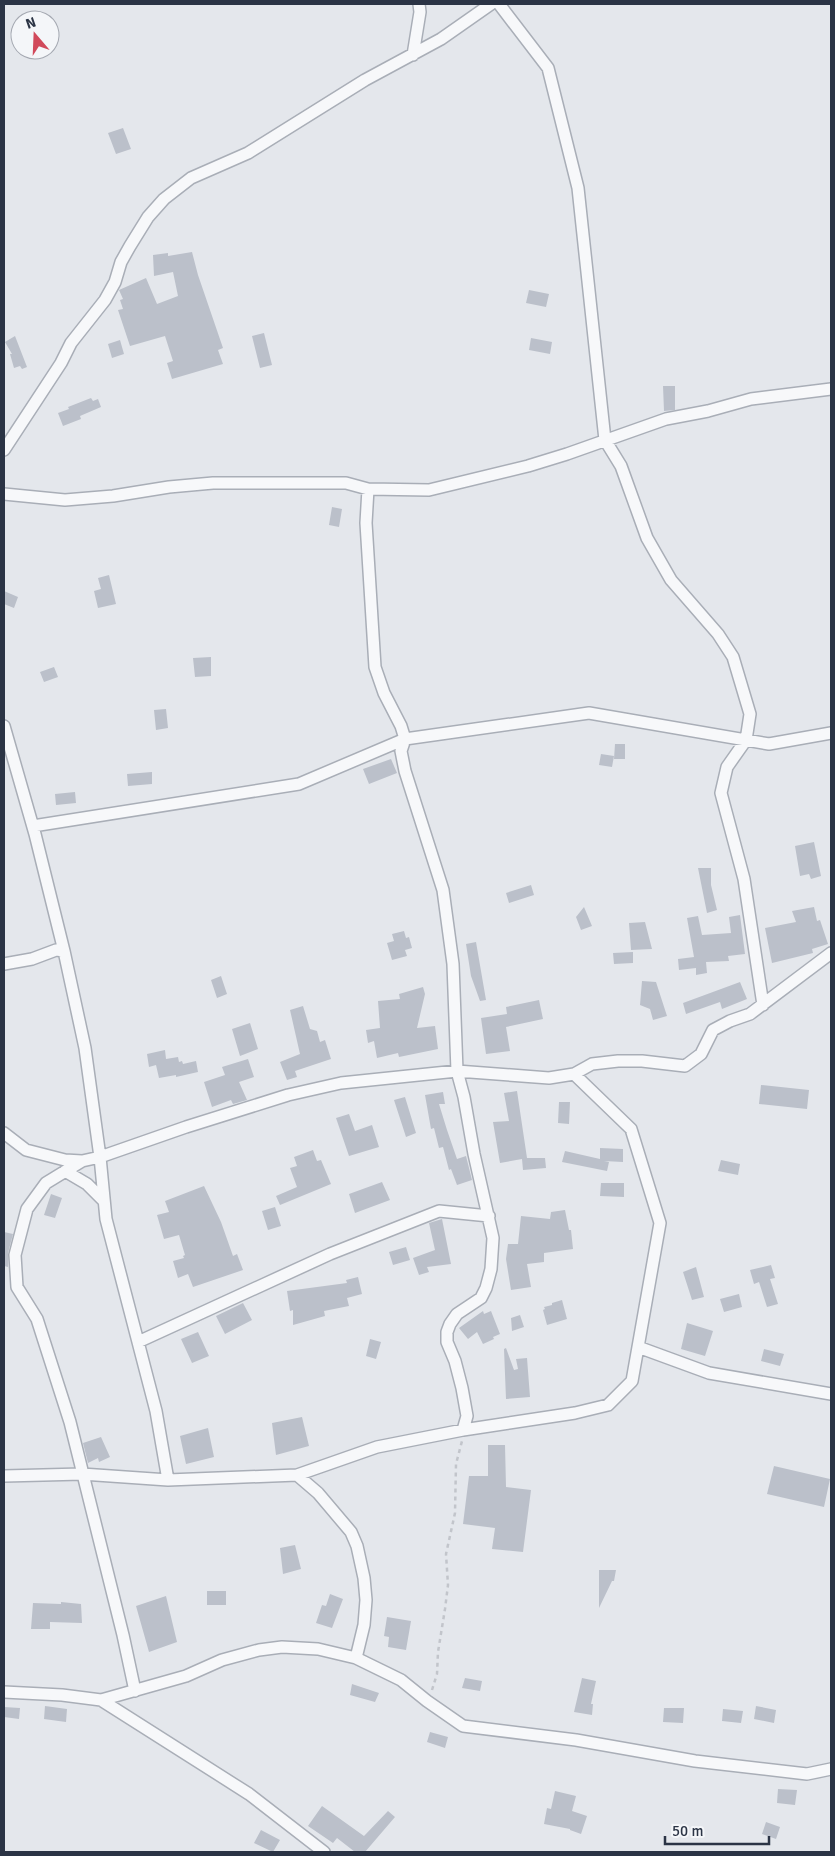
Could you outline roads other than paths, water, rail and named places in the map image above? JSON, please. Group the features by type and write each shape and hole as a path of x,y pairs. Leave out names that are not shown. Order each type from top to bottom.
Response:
{"street":[{"path":"413,55 420,12 419,4"},
{"path":"4,450 61,363 71,343 105,300 115,282 121,262 130,246 148,217 164,198 191,178 248,153 365,80 441,39 492,4"},
{"path":"498,4 548,68 576,179 605,440 622,466 647,538 671,580 718,634 733,657 750,714 746,740 726,767 721,793 744,879 763,1005"},
{"path":"4,494 66,500 213,483 346,484 368,489 429,490 528,466 666,419 708,411 751,399 831,388"},
{"path":"368,489 366,524 375,667 384,693 401,726 405,739 401,751 405,770 443,890 452,964 457,1071 493,1238 486,1288 480,1298 457,1314 447,1332 447,1342 455,1361 464,1397 467,1416 463,1430"},
{"path":"33,826 299,784 405,739 588,713 769,744 831,733"},
{"path":"4,726 33,826 64,951 85,1048 100,1157 106,1219 156,1412 168,1480"},
{"path":"4,964 32,959 56,950 64,951"},
{"path":"4,1133 26,1150 65,1160 82,1161 100,1157 186,1127 288,1095 341,1083 457,1071 548,1078 574,1074 592,1064 618,1062 642,1061 685,1066 701,1054 713,1030 730,1021 750,1014 831,953"},
{"path":"4,1476 82,1474 168,1480 297,1475 376,1447 463,1430 575,1413 608,1405 632,1382 660,1223 631,1129 574,1074"},
{"path":"82,1161 46,1183 27,1209 15,1255 17,1287 38,1319 70,1422 135,1691"},
{"path":"66,1171 87,1184 104,1201"},
{"path":"138,1342 330,1254 439,1211 489,1216"},
{"path":"638,1347 709,1373 831,1394"},
{"path":"297,1475 318,1493 351,1532 357,1546 364,1578 366,1600 364,1624 356,1658"},
{"path":"4,1692 62,1695 101,1700 186,1676 222,1660 260,1650 282,1647 318,1649 356,1658 401,1680 463,1726 576,1740 695,1761 807,1774 831,1769"},
{"path":"101,1700 249,1794 324,1852"}]}
